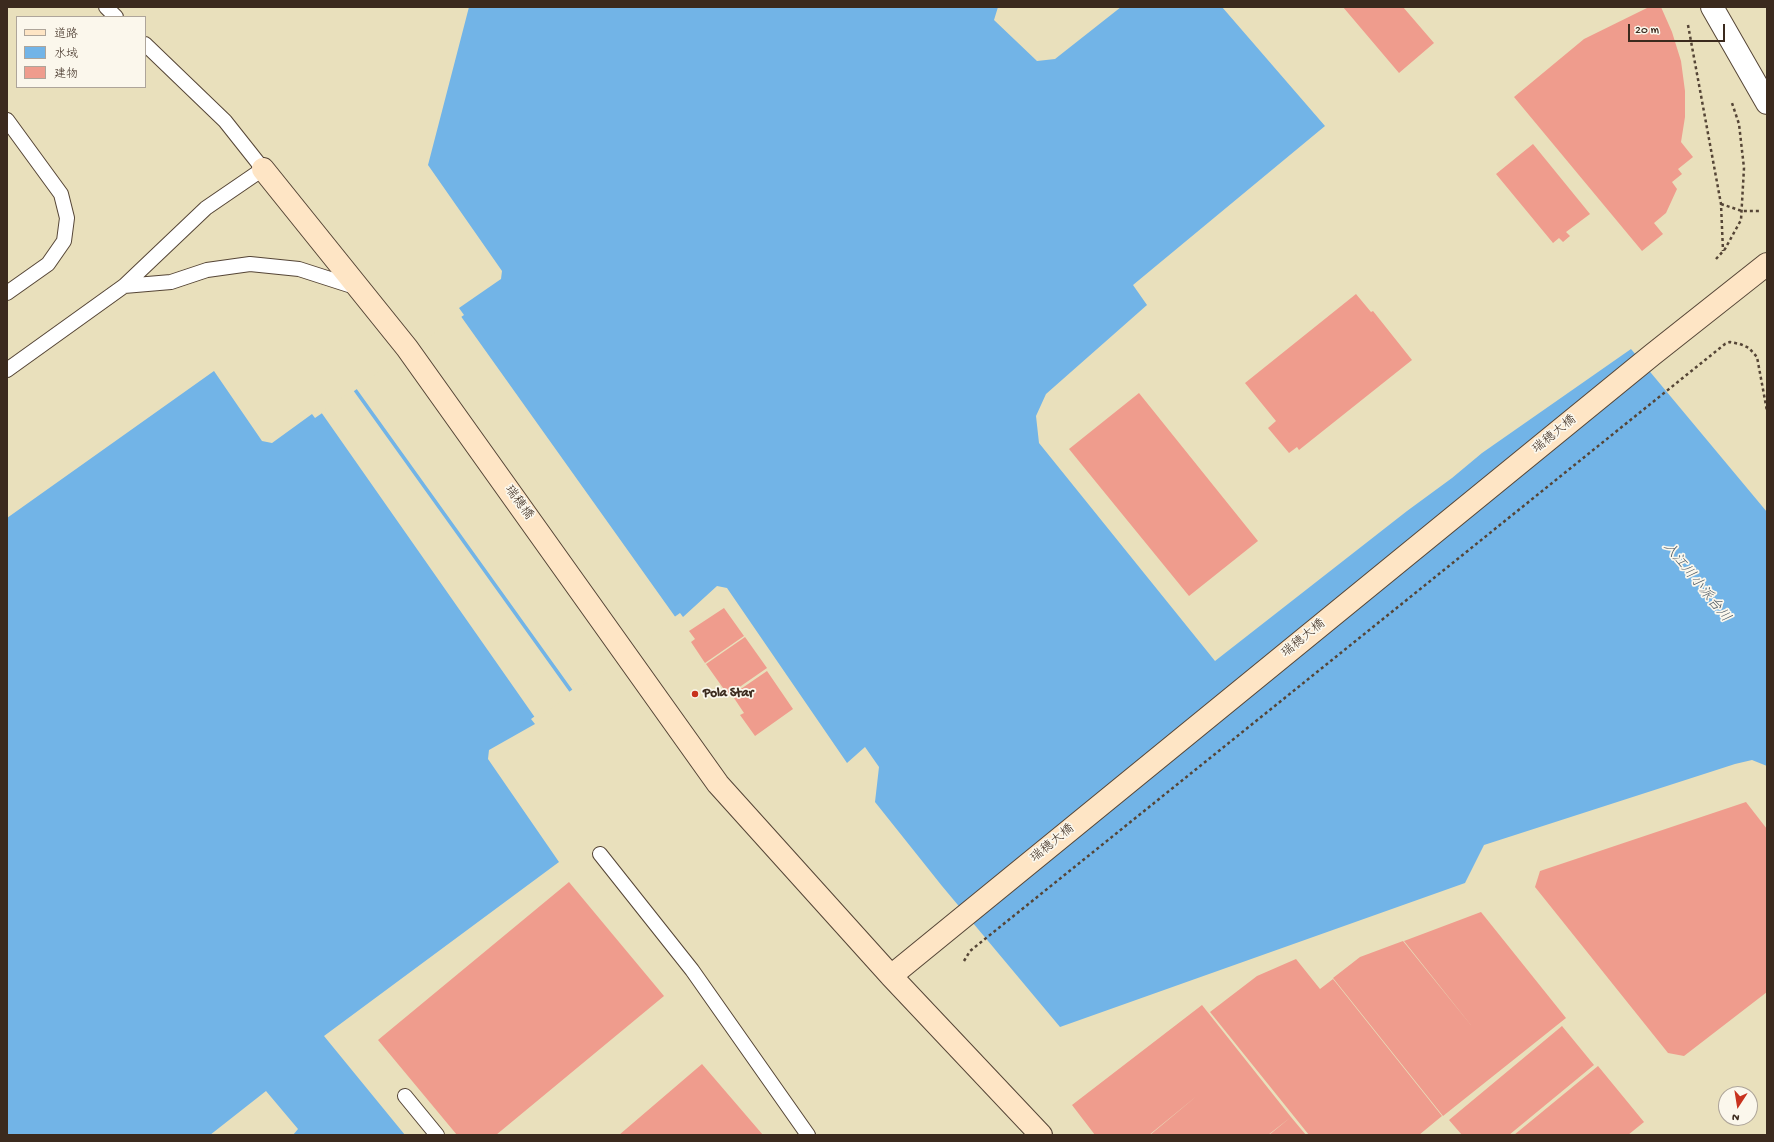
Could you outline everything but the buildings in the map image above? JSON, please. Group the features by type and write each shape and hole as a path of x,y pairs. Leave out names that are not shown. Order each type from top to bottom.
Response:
{"street":[{"path":"1712,7 1767,103"},
{"name":"瑞穂橋","path":"263,169 407,348 629,657 718,784 891,976 1041,1135"},
{"name":"瑞穂大橋","path":"891,976 1652,355 1767,264"}],"lane":[{"path":"106,7 115,16"},
{"path":"7,370 124,286 206,208 263,169 225,121 146,45"},
{"path":"7,120 60,194 67,218 64,241 48,264 7,293"},
{"path":"124,286 171,282 207,270 250,264 299,269 360,289"},
{"path":"600,854 692,970 808,1135"},
{"path":"405,1096 437,1135"}],"path":[{"path":"1688,22 1721,204 1723,251"},
{"path":"1716,258 1723,251 1741,220 1742,211 1744,168 1739,124 1732,102"},
{"path":"1721,204 1742,211 1761,211"},
{"path":"964,961 970,951 1725,344 1730,342 1740,344 1749,348 1758,357 1767,411"}],"water":[{"name":"入江川小派台川","path":"469,7 998,7 994,20 1037,61 1055,59 1121,7 1222,7 1325,126 1133,285 1147,305 1046,394 1036,416 1039,443 1215,661 1407,511 1452,478 1482,453 1631,349 1767,512 1767,766 1752,760 1735,764 1484,845 1465,883 1060,1027 942,886 875,802 879,767 865,747 847,763 727,588 717,586 683,617 680,613 531,719 535,724 489,750 488,759 559,862 324,1036 405,1135 293,1135 298,1129 266,1091 210,1135 7,1135 7,518 214,371 262,441 272,443 312,414 315,418 464,315 459,308 501,279 502,271 428,165"}],"pier":[{"path":"460,315 676,618 574,692 356,388"},
{"path":"353,390 571,694 536,719 321,412"}],"place":[{"name":"Pola Star","path":"695,694"}]}
